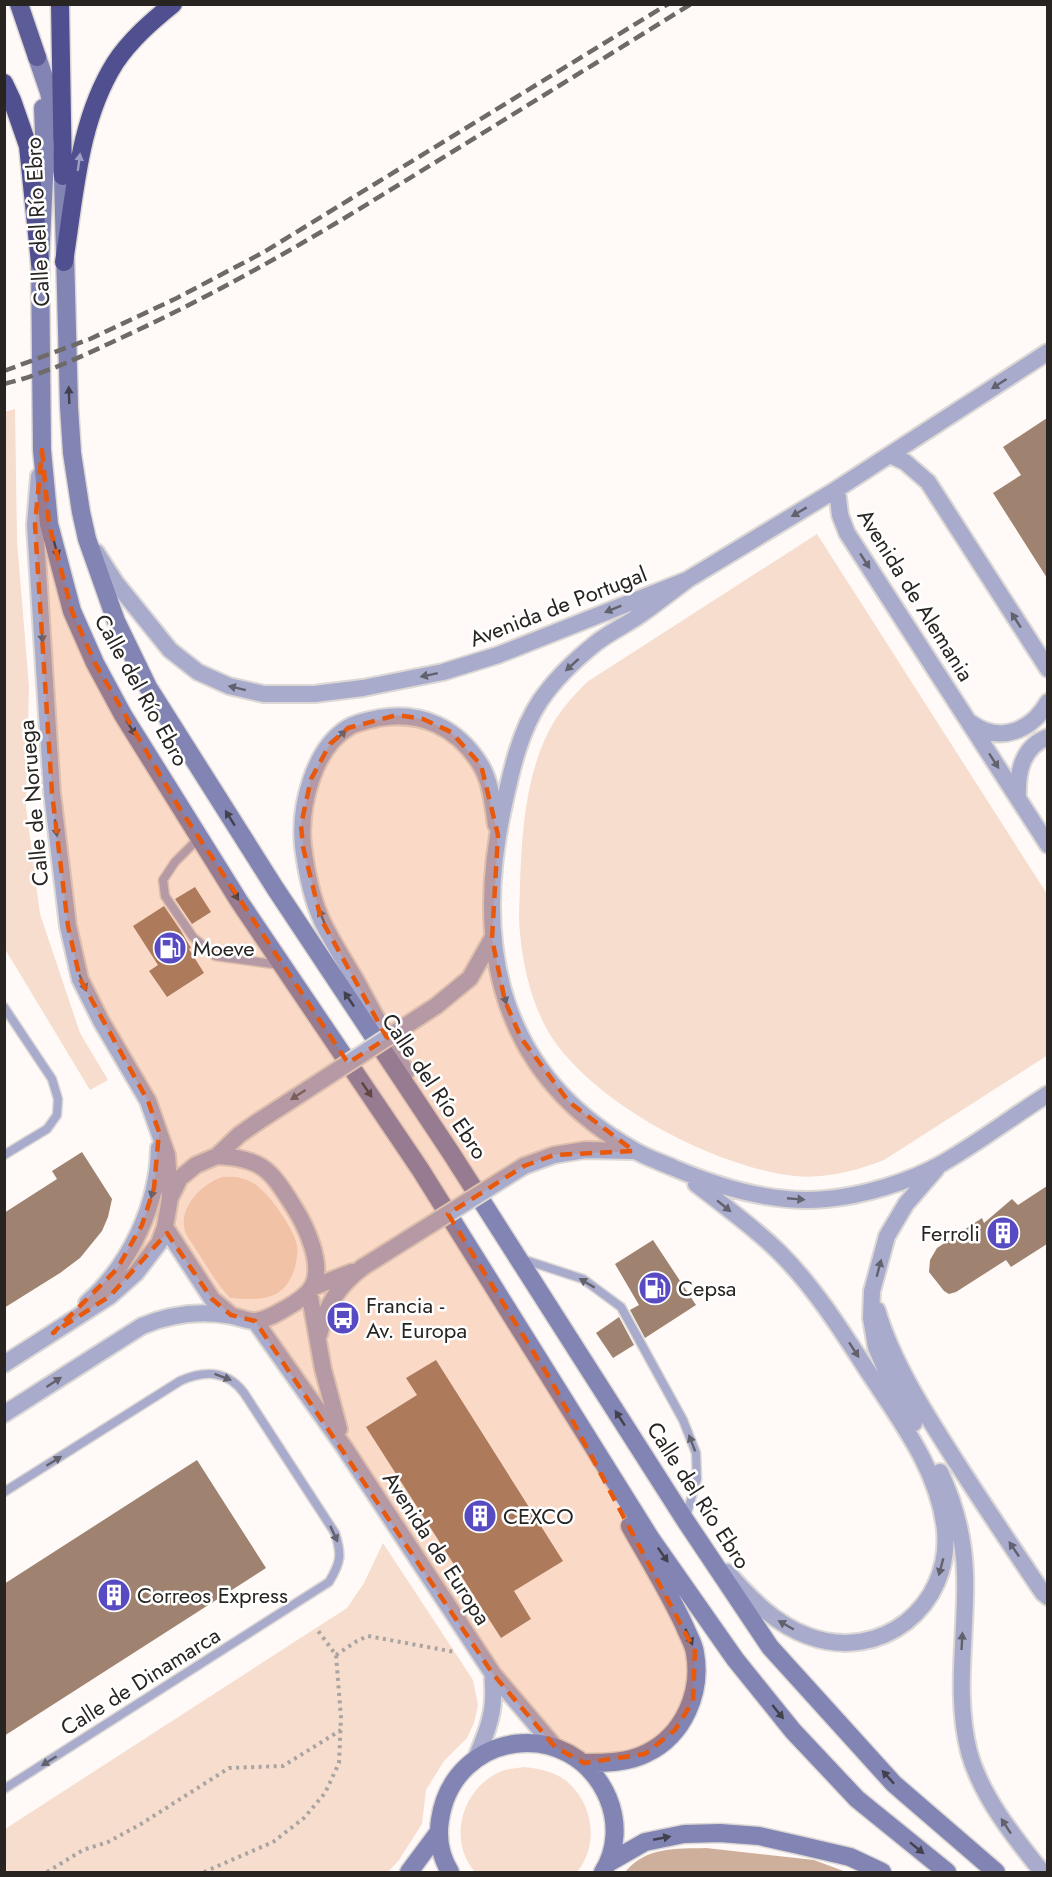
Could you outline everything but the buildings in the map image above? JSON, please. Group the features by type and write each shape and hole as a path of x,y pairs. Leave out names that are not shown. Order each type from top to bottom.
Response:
{"highway":[{"path":"19,4 37,57"},
{"path":"60,4 63,176"},
{"path":"64,262 81,148 95,100 116,62 147,25 173,4"},
{"path":"4,83 28,147 40,262"}],"main road":[{"name":"Calle del Río Ebro","path":"37,57 55,119 63,176 72,453 81,512 87,539 116,621 148,687 275,888 519,1257 685,1520 770,1647 894,1784 996,1872"},
{"name":"Calle del Río Ebro","path":"37,57 43,97 45,156 40,262 42,450 49,524 72,611 94,663 123,715 199,838 420,1169 651,1539 750,1677 793,1731 857,1799 947,1872"},
{"path":"552,1382 678,1611 695,1651 696,1683 693,1701 675,1730 662,1745 645,1754 619,1762 584,1763"},
{"path":"450,1872 444,1862 438,1833 442,1804 455,1778 476,1758 501,1746 528,1742 555,1747 570,1754 584,1763 602,1784 613,1809 615,1836 606,1867"},
{"path":"409,1872 438,1833"},
{"path":"606,1867 645,1842 684,1834 720,1833 759,1836 850,1857 882,1872"}],"street":[{"name":"Avenida de Portugal","path":"87,539 116,584 170,650 198,672 229,686 264,694 314,694 363,688 443,672 498,655 687,580 837,489 1047,352"},
{"name":"Calle de Noruega","path":"42,450 35,525 52,793 68,926 80,979 101,1022 148,1101 167,1155 170,1198"},
{"path":"890,454 904,462 928,482 1047,669"},
{"name":"Avenida de Alemania","path":"837,489 840,515 848,533 1047,845"},
{"path":"687,580 639,616 597,642 552,684 539,702 513,764 498,835 491,900 492,939 505,1001 521,1038 543,1072 569,1102 600,1129 634,1151 713,1185 754,1194 800,1200 824,1200 878,1189 939,1165 1047,1094"},
{"path":"968,720 978,728 989,732 1003,734 1015,732 1032,723 1047,702"},
{"path":"451,1153 321,919 308,875 301,825 311,778 330,744 348,728 371,719 397,715 423,719 438,725 452,732 468,747 481,765 489,785 498,835"},
{"path":"1018,798 1017,780 1026,754 1047,737"},
{"path":"4,1364 110,1296 136,1273 159,1243 165,1227 170,1198 180,1178 196,1165 217,1156 238,1135 435,1006 470,978 492,939"},
{"name":"Calle de Noruega","path":"53,1333 93,1298 117,1269 142,1225 154,1188 159,1132"},
{"path":"318,1340 322,1322 345,1280 524,1166 554,1155 585,1150 634,1151"},
{"path":"217,1156 256,1162 274,1176 304,1224 310,1239 316,1272 310,1289"},
{"path":"939,1165 906,1204 887,1236 872,1291 871,1318 876,1347 891,1382 950,1494 961,1532 965,1574 961,1651 962,1702 969,1752 986,1791 1007,1829 1042,1872"},
{"path":"678,1170 778,1251 808,1283 842,1331 925,1462 942,1510 945,1552 933,1592 917,1614 892,1633 863,1641 835,1643 808,1636 783,1624 753,1601 685,1520"},
{"path":"165,1227 213,1299 231,1315"},
{"path":"4,1414 142,1326 165,1317 191,1313 231,1315 255,1321 277,1313 296,1302 310,1289 363,1267"},
{"name":"Avenida de Europa","path":"310,1289 332,1409 344,1447"},
{"path":"872,1291 882,1327 929,1419 993,1519 1047,1597"},
{"name":"Avenida de Europa","path":"255,1321 344,1447 493,1674 555,1747"},
{"path":"476,1758 490,1716 493,1674"}],"lane":[{"path":"199,838 175,862 164,880 165,896 193,936 215,956 282,965"},
{"path":"4,1007 52,1079 58,1099 57,1115 47,1129 4,1155"},
{"path":"519,1257 583,1279 621,1307 683,1420 696,1453 697,1479 685,1520"},
{"name":"Calle de Dinamarca","path":"4,1492 180,1381 197,1374 213,1373 234,1381 244,1393 335,1533 340,1550 338,1567 329,1582 4,1789"}],"path":[{"path":"204,1872 273,1842 304,1818 325,1793 339,1763 340,1730 336,1655 316,1628"},
{"path":"336,1655 368,1636 455,1653"},
{"path":"47,1872 83,1850 108,1842 141,1824 229,1768 284,1766 340,1730"}],"highlighted area":[{"path":"42,450 49,524 72,611 95,663 180,809 348,1063 387,1038 321,919 303,847 301,825 311,779 330,744 348,728 397,715 423,719 451,732 481,765 498,835 492,939 505,1001 521,1038 569,1102 634,1151 554,1155 524,1166 448,1214 552,1382 695,1651 693,1701 675,1730 645,1754 584,1763 555,1747 493,1674 255,1321 231,1315 212,1299 167,1233 110,1296 53,1333 117,1269 142,1225 154,1188 159,1132 148,1101 80,979 68,926 52,793 35,525"}],"shaded area":[{"path":"15,409 17,541 29,687 26,807 40,914 80,1033 108,1080 90,1090 5,949 4,412"},
{"path":"817,534 1047,894 1048,1055 884,1160 840,1173 806,1177 763,1170 728,1160 693,1145 624,1107 594,1084 569,1059 543,1022 529,985 523,959 519,915 522,842 527,799 545,739 562,710 587,682"},
{"path":"222,1177 242,1178 259,1187 273,1202 291,1230 297,1246 295,1267 286,1286 276,1294 259,1299 230,1298 186,1233 184,1222 188,1205 207,1185"},
{"path":"383,1543 473,1680 478,1705 474,1723 467,1738 444,1761 426,1790 422,1824 399,1860 388,1872 5,1872 5,1829 347,1608 364,1583"},
{"path":"525,1767 556,1774 574,1789 582,1800 587,1811 591,1836 589,1849 577,1872 475,1872 466,1859 461,1830 468,1802 488,1779 502,1771"},
{"path":"706,1848 814,1860 846,1872 625,1872 643,1857 652,1853 673,1849"}],"railway":[{"path":"4,371 90,339 177,298 264,252 668,4"},
{"path":"4,384 94,351 262,266 343,219 691,4"}],"place":[{"name":"Moeve","path":"170,948"},
{"name":"Ferroli","path":"1003,1233"},
{"name":"Cepsa","path":"655,1288"},
{"name":"Francia - Av. Europa","path":"343,1318"},
{"name":"CEXCO","path":"480,1516"},
{"name":"Correos Express","path":"114,1595"}]}
